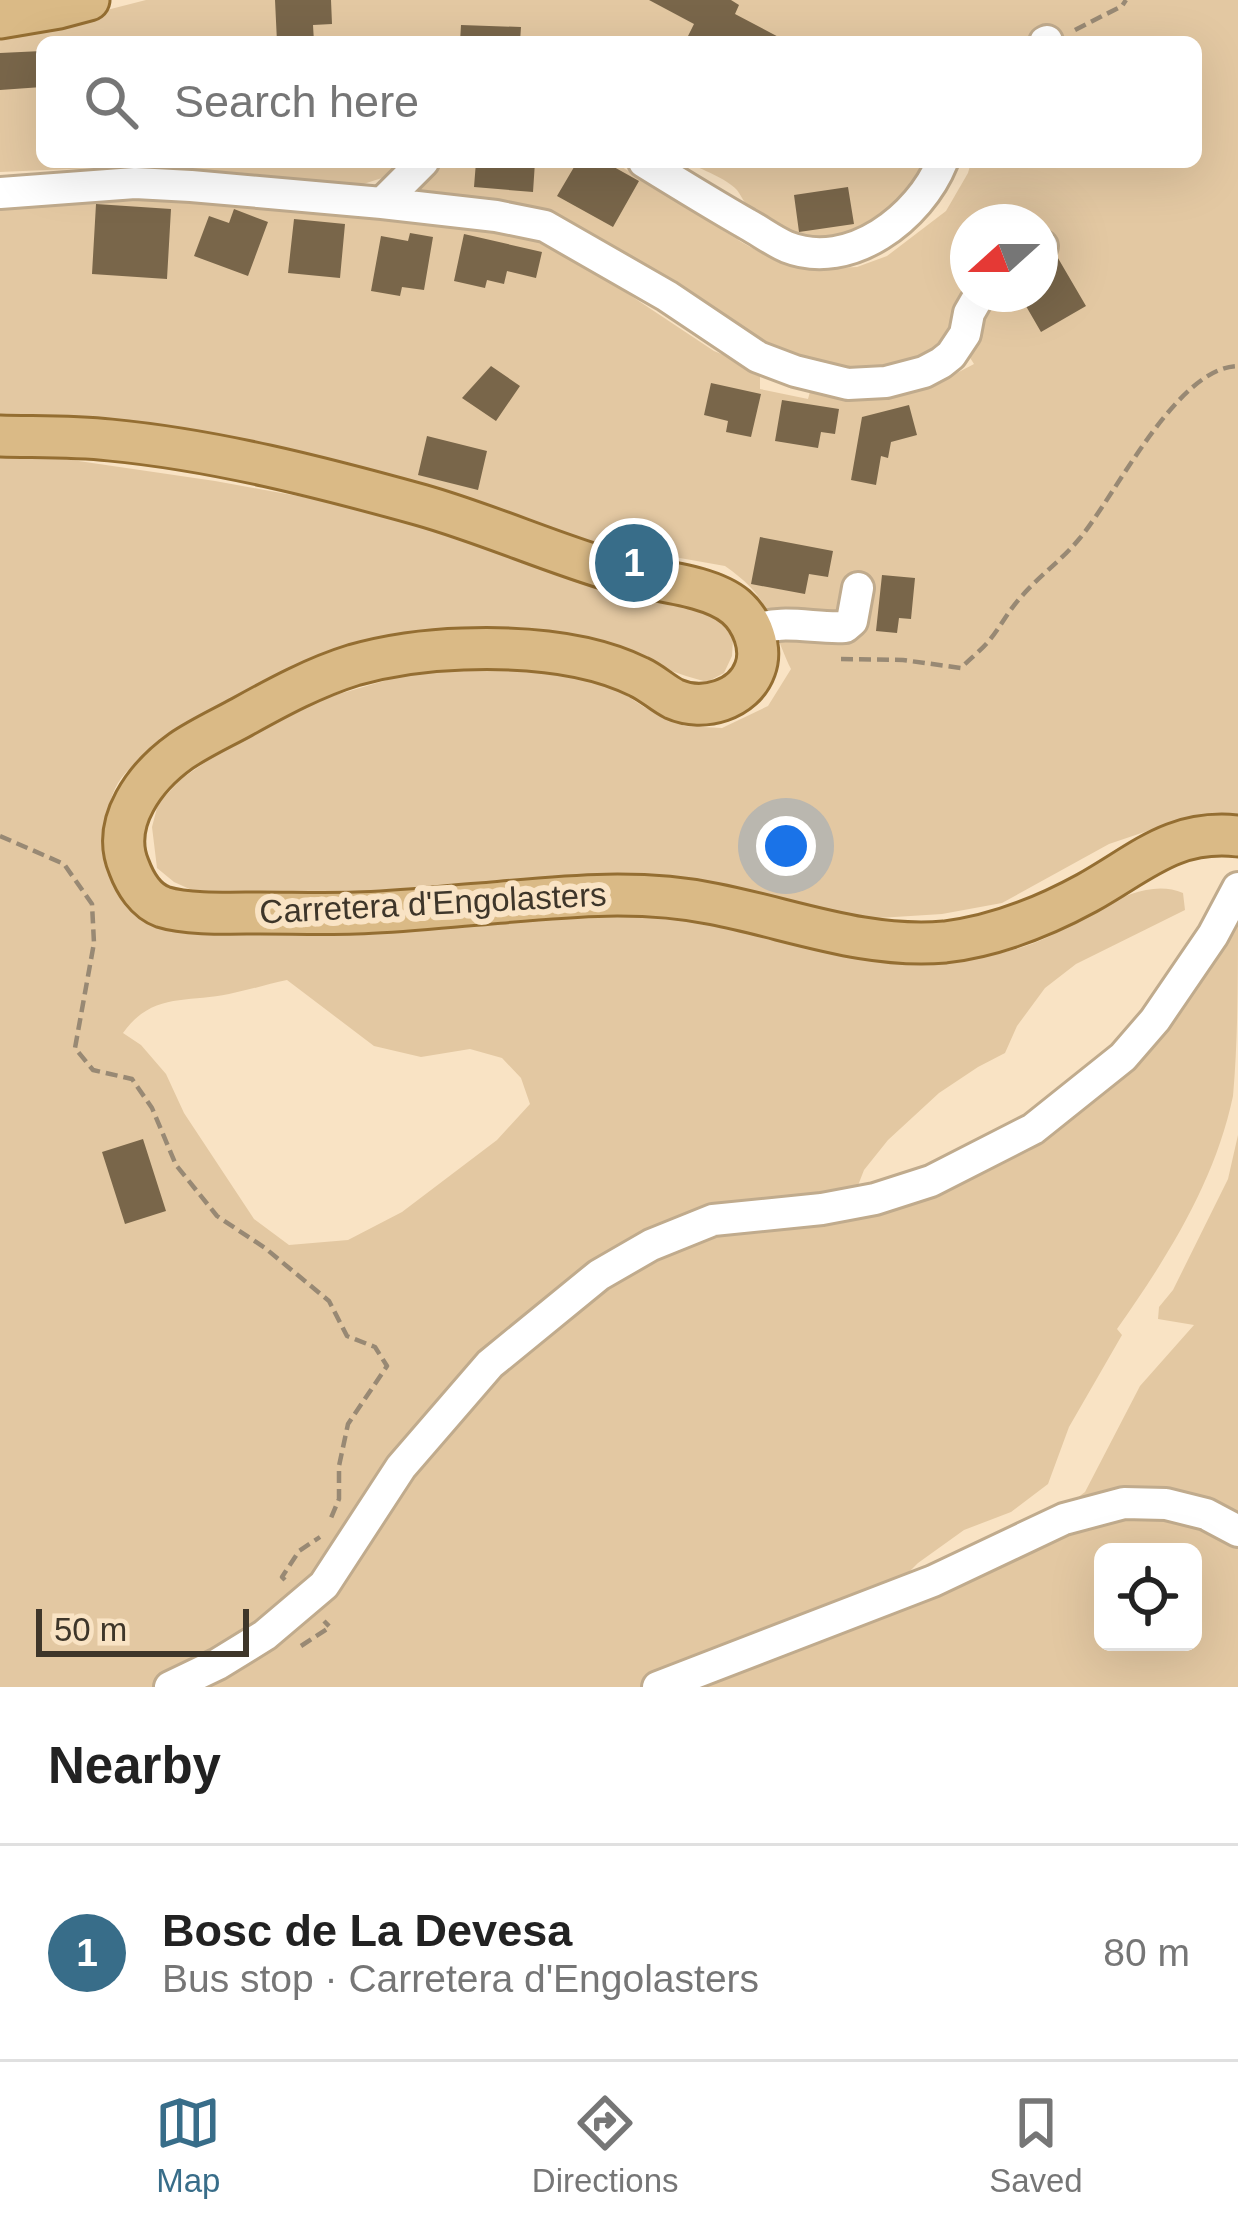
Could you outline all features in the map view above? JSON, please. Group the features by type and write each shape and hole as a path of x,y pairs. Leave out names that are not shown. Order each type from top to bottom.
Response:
{"main road":[{"path":"0,18 89,0"},
{"path":"0,436 106,439 189,450 425,506 614,571 715,595 734,605 752,631"},
{"name":"Carretera d'Engolasters","path":"752,631 758,663 752,675 734,696 706,705 679,701 638,676 576,657 523,650 416,652 355,665 303,684 179,752 140,791 125,822 123,854 137,886 159,906 218,913 360,914 612,893 714,904 896,944 991,934 1087,893 1168,844 1208,833 1238,836"}],"street":[{"path":"382,203 417,168"},
{"path":"654,168 788,247 822,252 864,242 897,224 934,183 940,168"},
{"path":"0,193 135,183 382,203 545,226 667,296 758,357 848,384 886,382 924,372 951,355 965,334 970,312"},
{"path":"752,631 786,624 845,627 852,622 858,588"},
{"path":"170,1687 265,1635 324,1585 401,1467 490,1364 599,1274 651,1245 713,1220 822,1209 932,1181 1033,1129 1123,1057 1213,935 1238,888"},
{"path":"658,1687 891,1598 1064,1519 1124,1503 1166,1504 1206,1514 1238,1532"}],"path":[{"path":"1060,36 1084,27 1126,0"},
{"path":"839,658 962,668 1019,599 1078,541 1141,447 1192,385 1209,373 1238,366"},
{"path":"0,836 64,865 92,904 94,943 75,1048 93,1070 132,1079 152,1108 176,1166 217,1216 329,1301 347,1336 375,1347 387,1366 348,1424 339,1466 339,1499 324,1534 299,1551 281,1577 289,1584"}],"shaded area":[{"path":"146,0 1238,0 1238,819 1177,821 1109,844 1002,903 942,914 847,920 858,955 866,959 936,960 981,957 1026,946 1114,901 1149,889 1183,893 1185,910 1076,964 1045,988 1017,1026 1005,1053 939,1093 888,1140 864,1170 850,1206 875,1214 944,1192 1029,1151 1102,1096 1152,1048 1238,918 1233,1096 1202,1189 1154,1275 1117,1329 1122,1335 1069,1427 1048,1484 1011,1512 964,1530 899,1582 1024,1539 1085,1492 1140,1386 1194,1325 1158,1319 1159,1307 1173,1290 1228,1179 1238,1135 1238,1687 0,1687 0,455 58,458 341,504 490,547 577,580 702,611 726,624 733,640 724,673 707,682 542,630 451,630 301,668 230,701 175,733 131,767 118,783 108,812 107,853 119,887 142,914 174,932 357,930 521,915 650,913 787,935 789,906 727,886 613,878 482,889 205,896 157,868 152,827 158,804 181,779 242,737 308,703 432,667 532,663 600,678 684,726 722,728 768,706 791,669 761,601 725,566 567,538 0,420 0,209 198,200 516,232 553,244 714,351 760,370 760,389 808,399 811,388 883,397 934,385 974,364 955,334 933,351 900,364 865,368 790,356 745,336 642,266 420,199 413,190 439,168 624,168 776,261 814,269 857,267 887,256 950,204 950,312 1058,312 1058,204 950,204 969,168 1202,168 1202,36 1060,36 1056,30 1044,36 36,36 36,168 93,168 0,172 0,34","holes":["287,980 374,1046 421,1057 470,1049 502,1058 521,1078 530,1104 497,1140 402,1212 348,1240 289,1245 254,1219 184,1113 166,1074 141,1045 123,1033 158,1005"]},
{"path":"127,168 394,168 382,178 351,188"},
{"path":"699,168 920,168 909,192 890,212 853,231 822,236 775,225 720,178"}],"building":[{"path":"275,0 331,0 332,24 313,25 314,36 277,36"},
{"path":"649,0 731,0 739,5 735,14 777,36 688,36 694,24"},
{"path":"461,25 521,27 520,36 460,36"},
{"path":"36,51 36,87 0,90 0,53"},
{"path":"476,168 535,168 533,192 474,187"},
{"path":"573,168 616,168 639,181 613,227 557,196"},
{"path":"848,187 854,224 799,232 794,195"},
{"path":"96,204 171,209 167,279 92,274"},
{"path":"234,209 268,222 248,276 194,256 209,216 229,223"},
{"path":"294,219 345,224 340,278 288,273"},
{"path":"410,233 433,237 424,290 402,287 400,296 371,291 381,236 408,241"},
{"path":"464,234 542,252 536,278 507,271 504,284 487,280 485,288 454,281"},
{"path":"1058,258 1086,306 1041,332 1029,312 1058,312"},
{"path":"491,366 520,386 496,421 462,398"},
{"path":"711,383 761,394 751,437 726,432 728,421 704,415"},
{"path":"782,400 839,409 835,434 821,432 818,448 775,441"},
{"path":"909,405 917,435 891,442 888,458 881,456 876,485 851,480 862,417"},
{"path":"427,436 487,451 478,490 418,475"},
{"path":"760,537 833,551 828,577 809,574 805,594 751,584"},
{"path":"882,575 915,578 911,619 899,618 897,633 876,631"},
{"path":"143,1139 166,1211 125,1224 102,1152"}],"place":[{"name":"Bosc de La Devesa","path":"634,563"}]}
